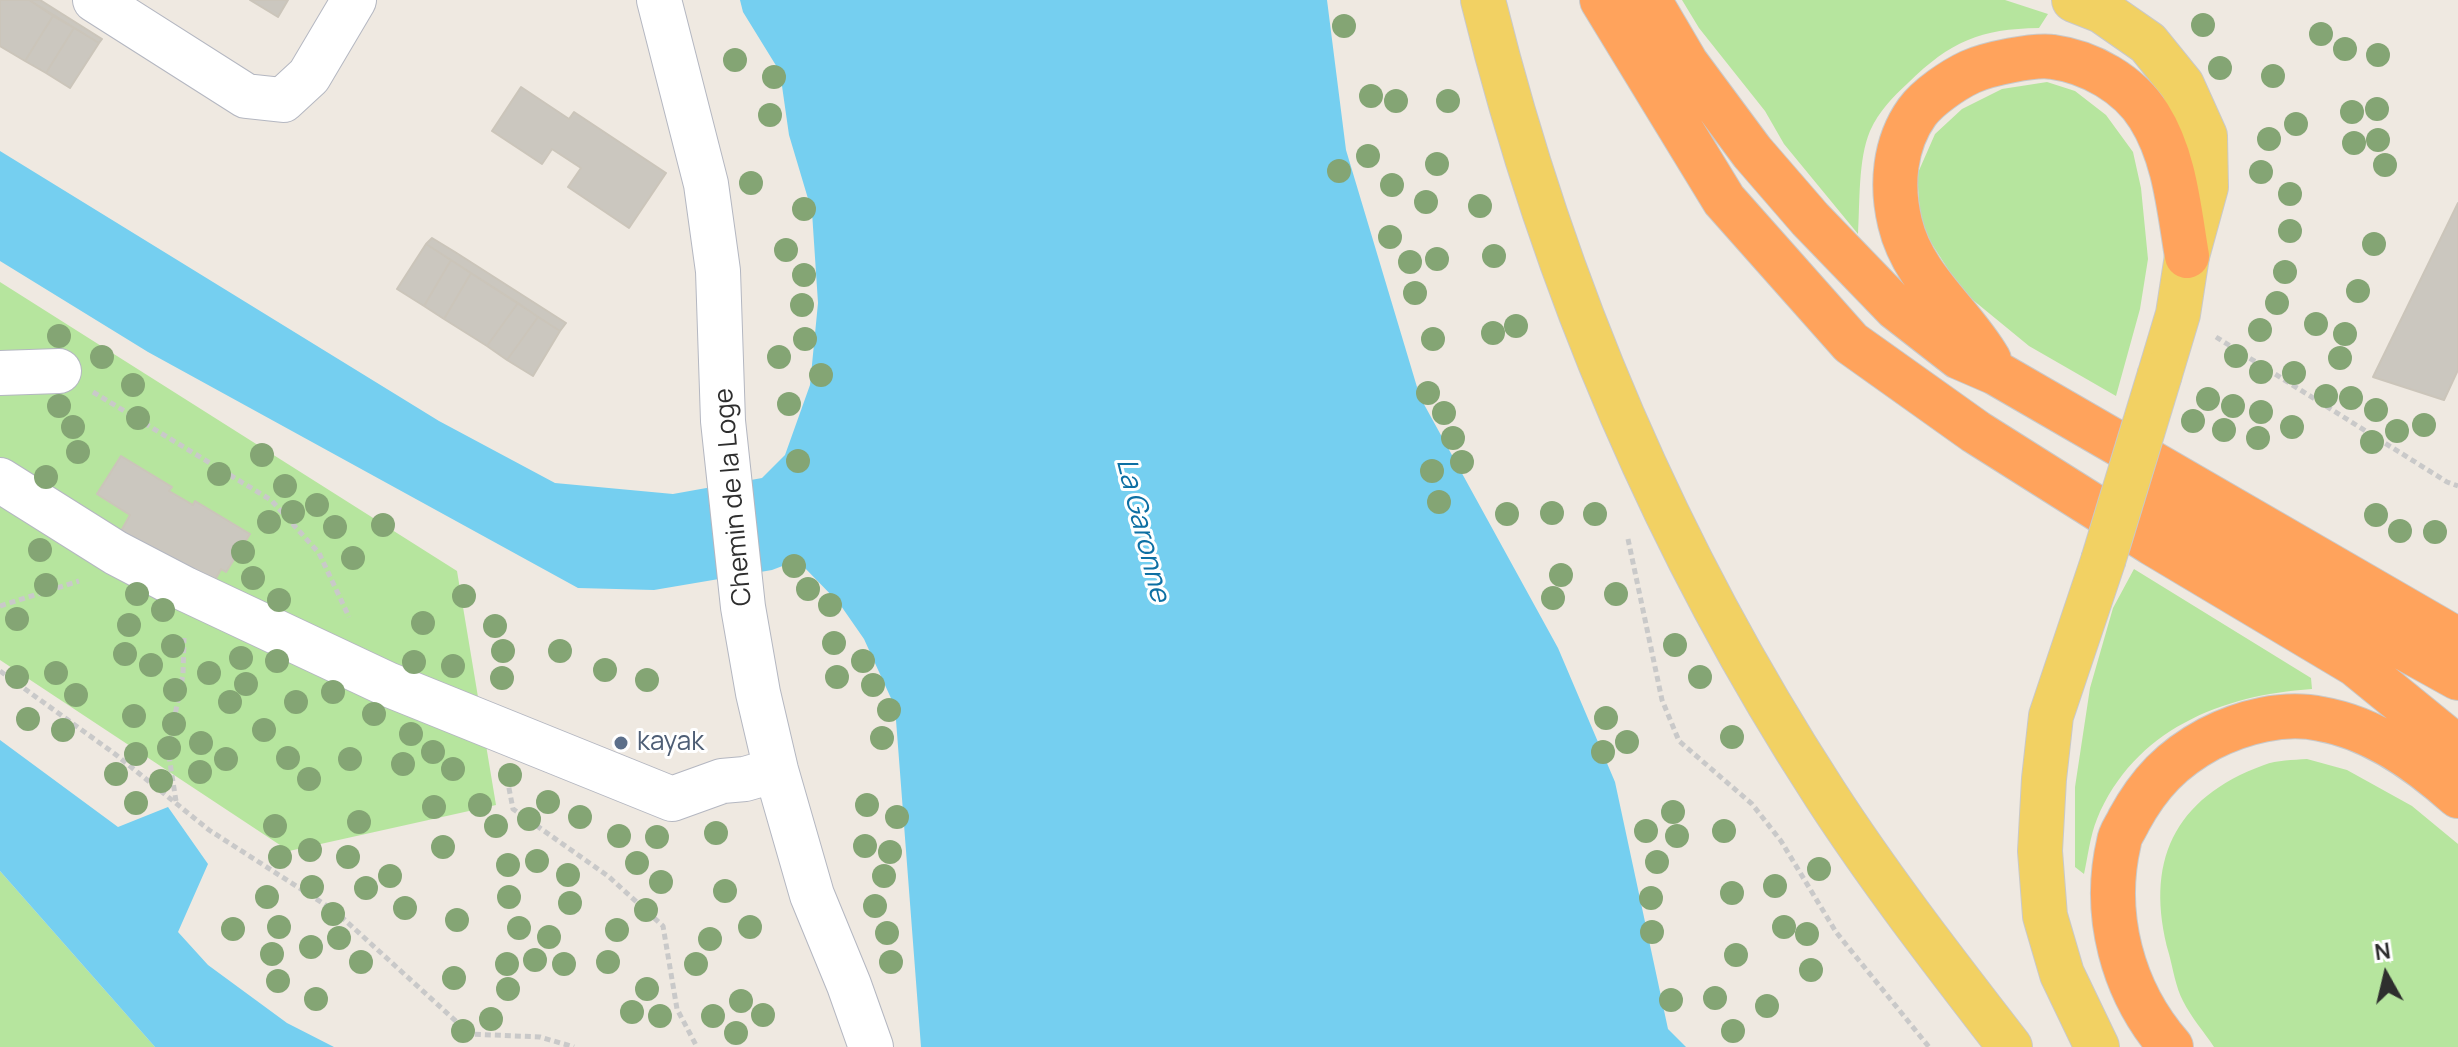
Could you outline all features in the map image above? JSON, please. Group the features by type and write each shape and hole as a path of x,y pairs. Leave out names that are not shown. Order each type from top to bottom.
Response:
{"highway":[{"path":"1602,0 1724,200 1851,343 1976,432 2152,543 2355,664 2458,748"},
{"path":"1649,0 1686,63 1752,152 1810,219 1896,308 1959,357 1996,373 2458,640"},
{"path":"1996,373 1979,342 1923,275 1900,225 1895,186 1899,146 1918,111 1946,87 1972,71 2051,56 2089,66 2124,87 2148,114 2165,146 2187,256"},
{"path":"1851,343 2458,678"},
{"path":"2350,576 2400,583 2458,608"},
{"path":"2171,1047 2137,996 2118,948 2112,902 2119,840 2145,791 2185,752 2224,731 2274,717 2320,718 2358,730 2408,756 2458,796"}],"main road":[{"path":"1483,0 1550,230 1612,395 1673,528 1743,657 1825,794 1915,924 2010,1047"},
{"path":"2074,0 2102,11 2148,43 2182,85 2205,136 2206,187 2187,256 2178,314 2103,561 2051,716 2040,851 2045,916 2062,974 2097,1047"}],"street":[{"path":"95,0 246,96 283,100 309,76 354,0"},
{"name":"Chemin de la Loge","path":"659,0 706,184 735,420 754,606 758,693 776,770 812,895 871,1047"},
{"name":"Chemin de la Loge","path":"683,0 713,105 728,173 739,260 735,420"},
{"path":"0,373 59,371"},
{"path":"0,480 116,553 185,589 387,684 672,799 722,781 745,779 776,770"},
{"name":"Chemin de la Loge","path":"754,606 818,841 849,985"}],"path":[{"path":"2178,314 2458,486"},
{"path":"59,371 271,500 319,553 355,626"},
{"path":"0,606 94,576 116,553"},
{"path":"176,803 168,750 183,675 185,589"},
{"path":"0,671 115,754 209,830 335,911 470,1034 540,1037 574,1047"},
{"path":"498,730 513,809 608,876 663,926 677,1009 697,1047"}],"green space":[{"path":"1682,0 2005,0 2048,14 2039,28 2000,31 1953,47 1902,88 1887,105 1870,131 1863,155 1858,234 1784,144 1765,111 1699,28"},
{"path":"2047,82 2075,91 2106,115 2133,152 2141,188 2148,259 2140,309 2116,396 2029,346 1962,291 1921,227 1917,175 1935,134 1962,109 2002,89"},
{"path":"0,282 457,571 496,805 289,851 0,660"},
{"path":"2134,569 2311,678 2312,689 2245,699 2214,709 2157,740 2133,762 2113,788 2097,819 2084,874 2075,867 2075,787 2090,688 2113,608"},
{"path":"2307,759 2347,770 2412,806 2458,844 2458,1047 2214,1047 2183,1001 2162,921 2160,891 2164,863 2173,838 2187,815 2207,796 2233,779 2269,763"},
{"path":"0,871 155,1047 0,1047"}],"water":[{"name":"La Garonne","path":"740,0 1327,0 1346,150 1420,397 1558,648 1615,782 1668,1029 1686,1047 921,1047 895,707 864,639 839,603 802,565 793,562 772,570 654,590 578,588 148,352 0,261 0,151 439,421 555,483 673,494 762,478 785,455 810,385 818,303 812,212 789,135 780,72 743,12"},
{"path":"0,740 118,827 168,807 208,864 178,932 208,965 287,1023 334,1047 155,1047 0,871"}],"building":[{"path":"0,0 29,0 53,16 25,61 0,46"},
{"path":"29,0 40,0 102,39 99,43"},
{"path":"250,0 288,0 278,17"},
{"path":"53,16 74,28 46,73 25,61"},
{"path":"74,28 99,43 70,88 46,73"},
{"path":"521,87 569,119 574,112 666,173 629,228 568,187 581,168 552,149 542,164 492,131"},
{"path":"2458,203 2458,370 2444,400 2373,377"},
{"path":"432,238 566,323 560,331 426,244"},
{"path":"426,244 451,260 424,306 397,289"},
{"path":"451,260 471,273 444,319 424,306"},
{"path":"471,273 518,303 487,346 444,319"},
{"path":"518,303 538,317 507,360 487,346"},
{"path":"538,317 560,331 533,376 507,360"},
{"path":"121,456 172,487 169,491 193,505 195,501 250,534 226,572 221,569 212,586 121,531 130,515 97,494"}],"place":[{"name":"kayak","path":"621,743"}]}
